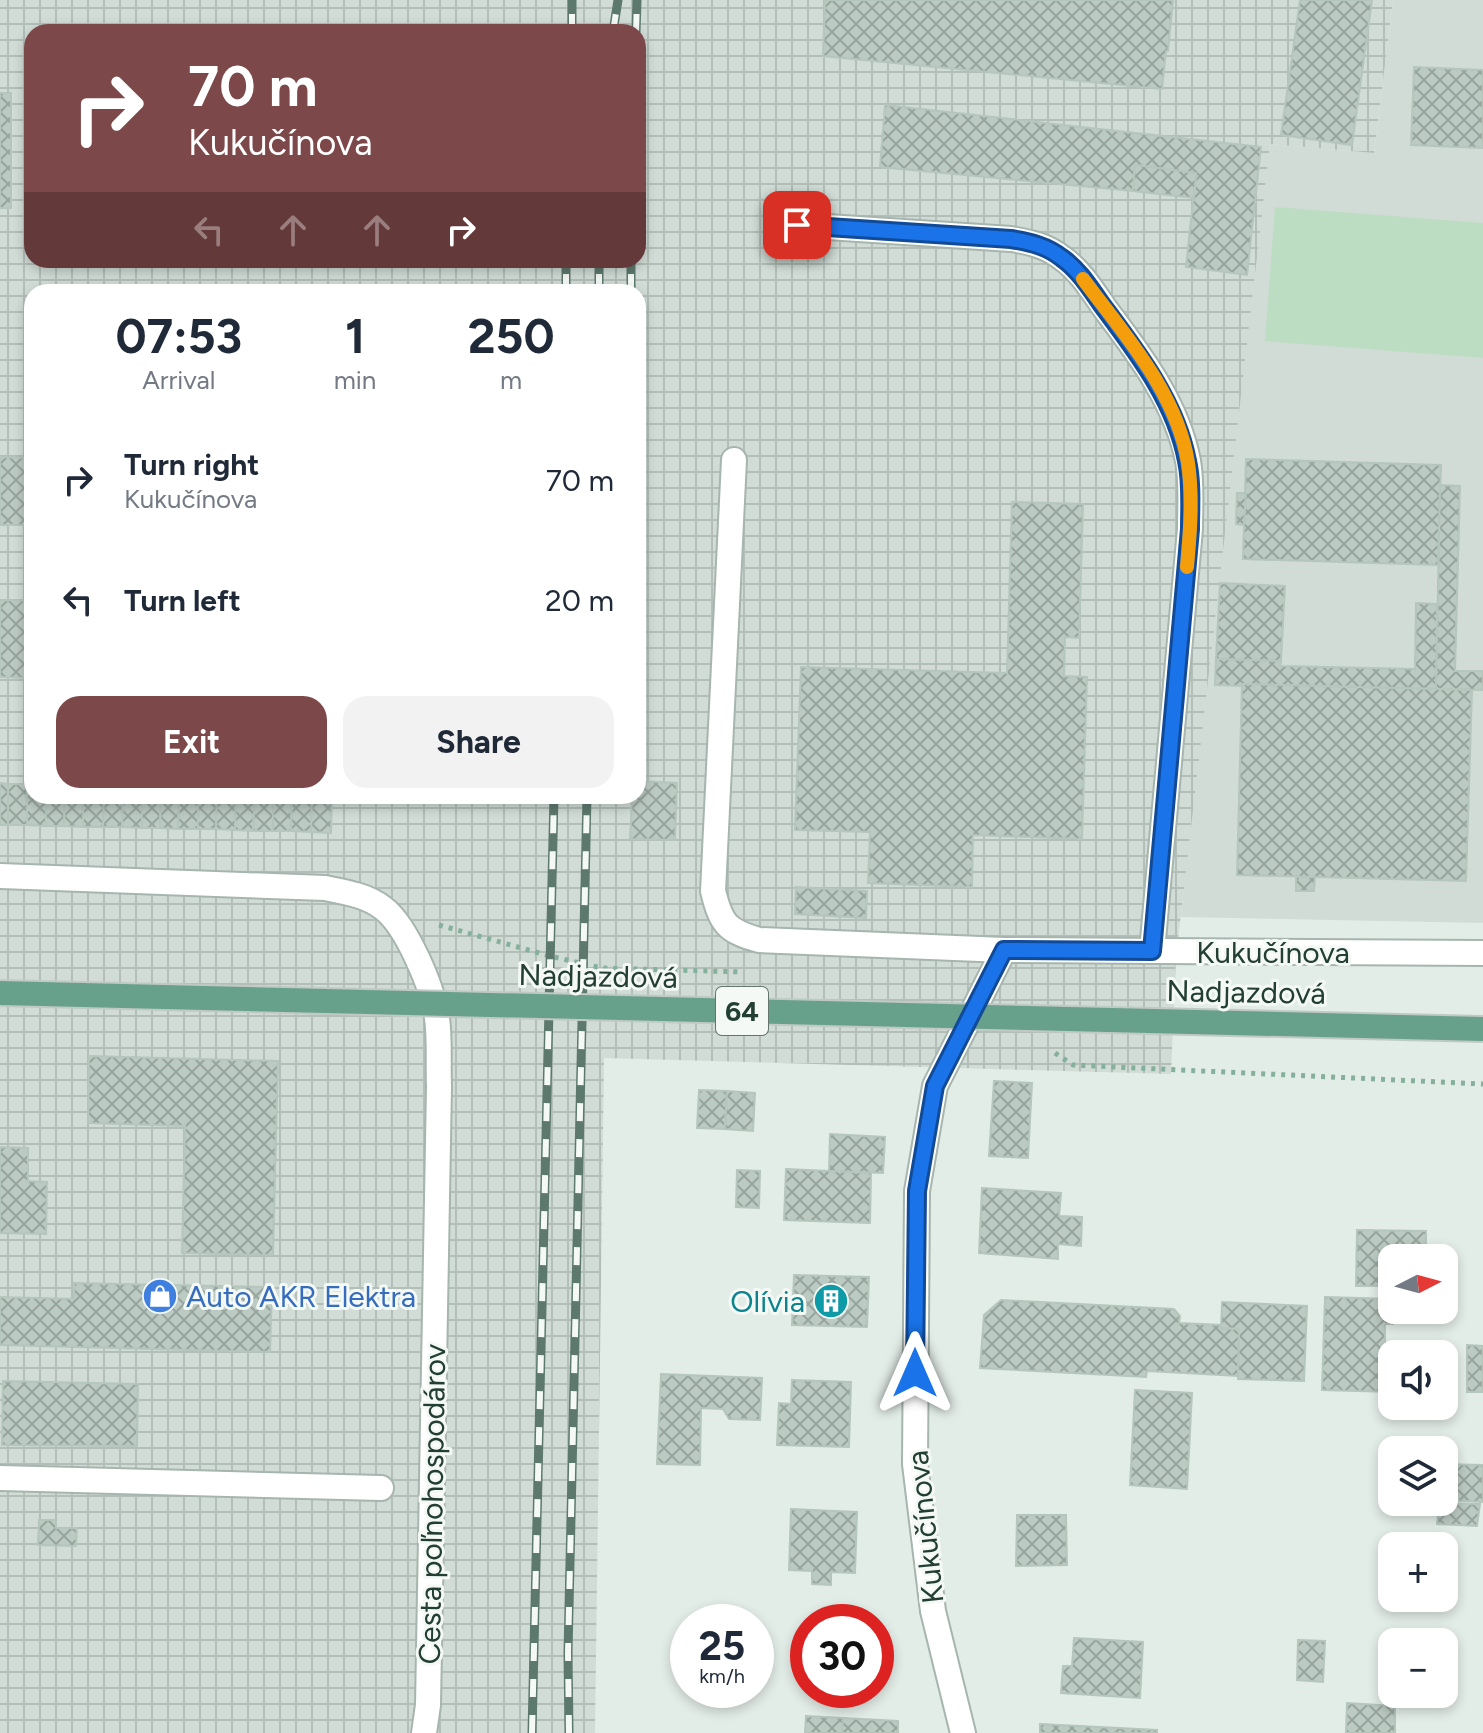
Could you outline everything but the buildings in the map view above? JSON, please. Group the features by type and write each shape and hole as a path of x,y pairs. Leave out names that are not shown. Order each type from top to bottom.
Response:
{"main road":[{"name":"Nadjazdová","path":"0,993 1483,1029"}],"street":[{"path":"797,225 1011,239 1047,248 1076,270 1138,352 1159,386 1176,423 1187,461 1190,529 1152,951"},
{"path":"734,460 713,891 726,925 739,935 759,940 1004,950"},
{"path":"0,876 325,888 360,896 385,909"},
{"name":"Cesta poľnohospodárov","path":"385,909 423,967 437,1016 439,1086 431,1566 428,1705 424,1733"},
{"name":"Kukučínova","path":"963,1733 933,1611 915,1464 917,1191 935,1086 1004,950 1483,953"},
{"path":"0,1478 381,1488"}],"path":[{"path":"385,909 602,968 757,973"},
{"path":"1049,1050 1073,1065 1483,1084"}],"shaded area":[{"path":"0,0 1393,0 1374,153 1270,144 1176,957 1171,1074 604,1058 595,1733 0,1733"},
{"path":"1393,0 1483,0 1483,923 1181,917 1203,668 1270,144 1374,153"}],"green space":[{"path":"1275,207 1483,223 1483,358 1265,341"}],"railway":[{"path":"572,0 572,24"},
{"path":"614,24 618,0"},
{"path":"636,24 637,0"},
{"path":"566,268 566,284"},
{"path":"599,268 599,284"},
{"path":"631,268 631,284"},
{"path":"532,1733 554,804"},
{"path":"569,1733 568,1653 587,804"}],"slow traffic":[{"path":"1083,279 1138,352 1159,386 1176,423 1187,461 1190,495 1187,567"}],"place":[{"name":"Auto AKR Elektra","path":"160,1296"},
{"name":"Olívia","path":"831,1301"}],"route":[{"path":"797,225 1011,239 1047,248 1076,270 1138,352 1159,386 1176,423 1187,461 1190,529 1152,951 1004,950 935,1086 917,1191 915,1373"}]}
